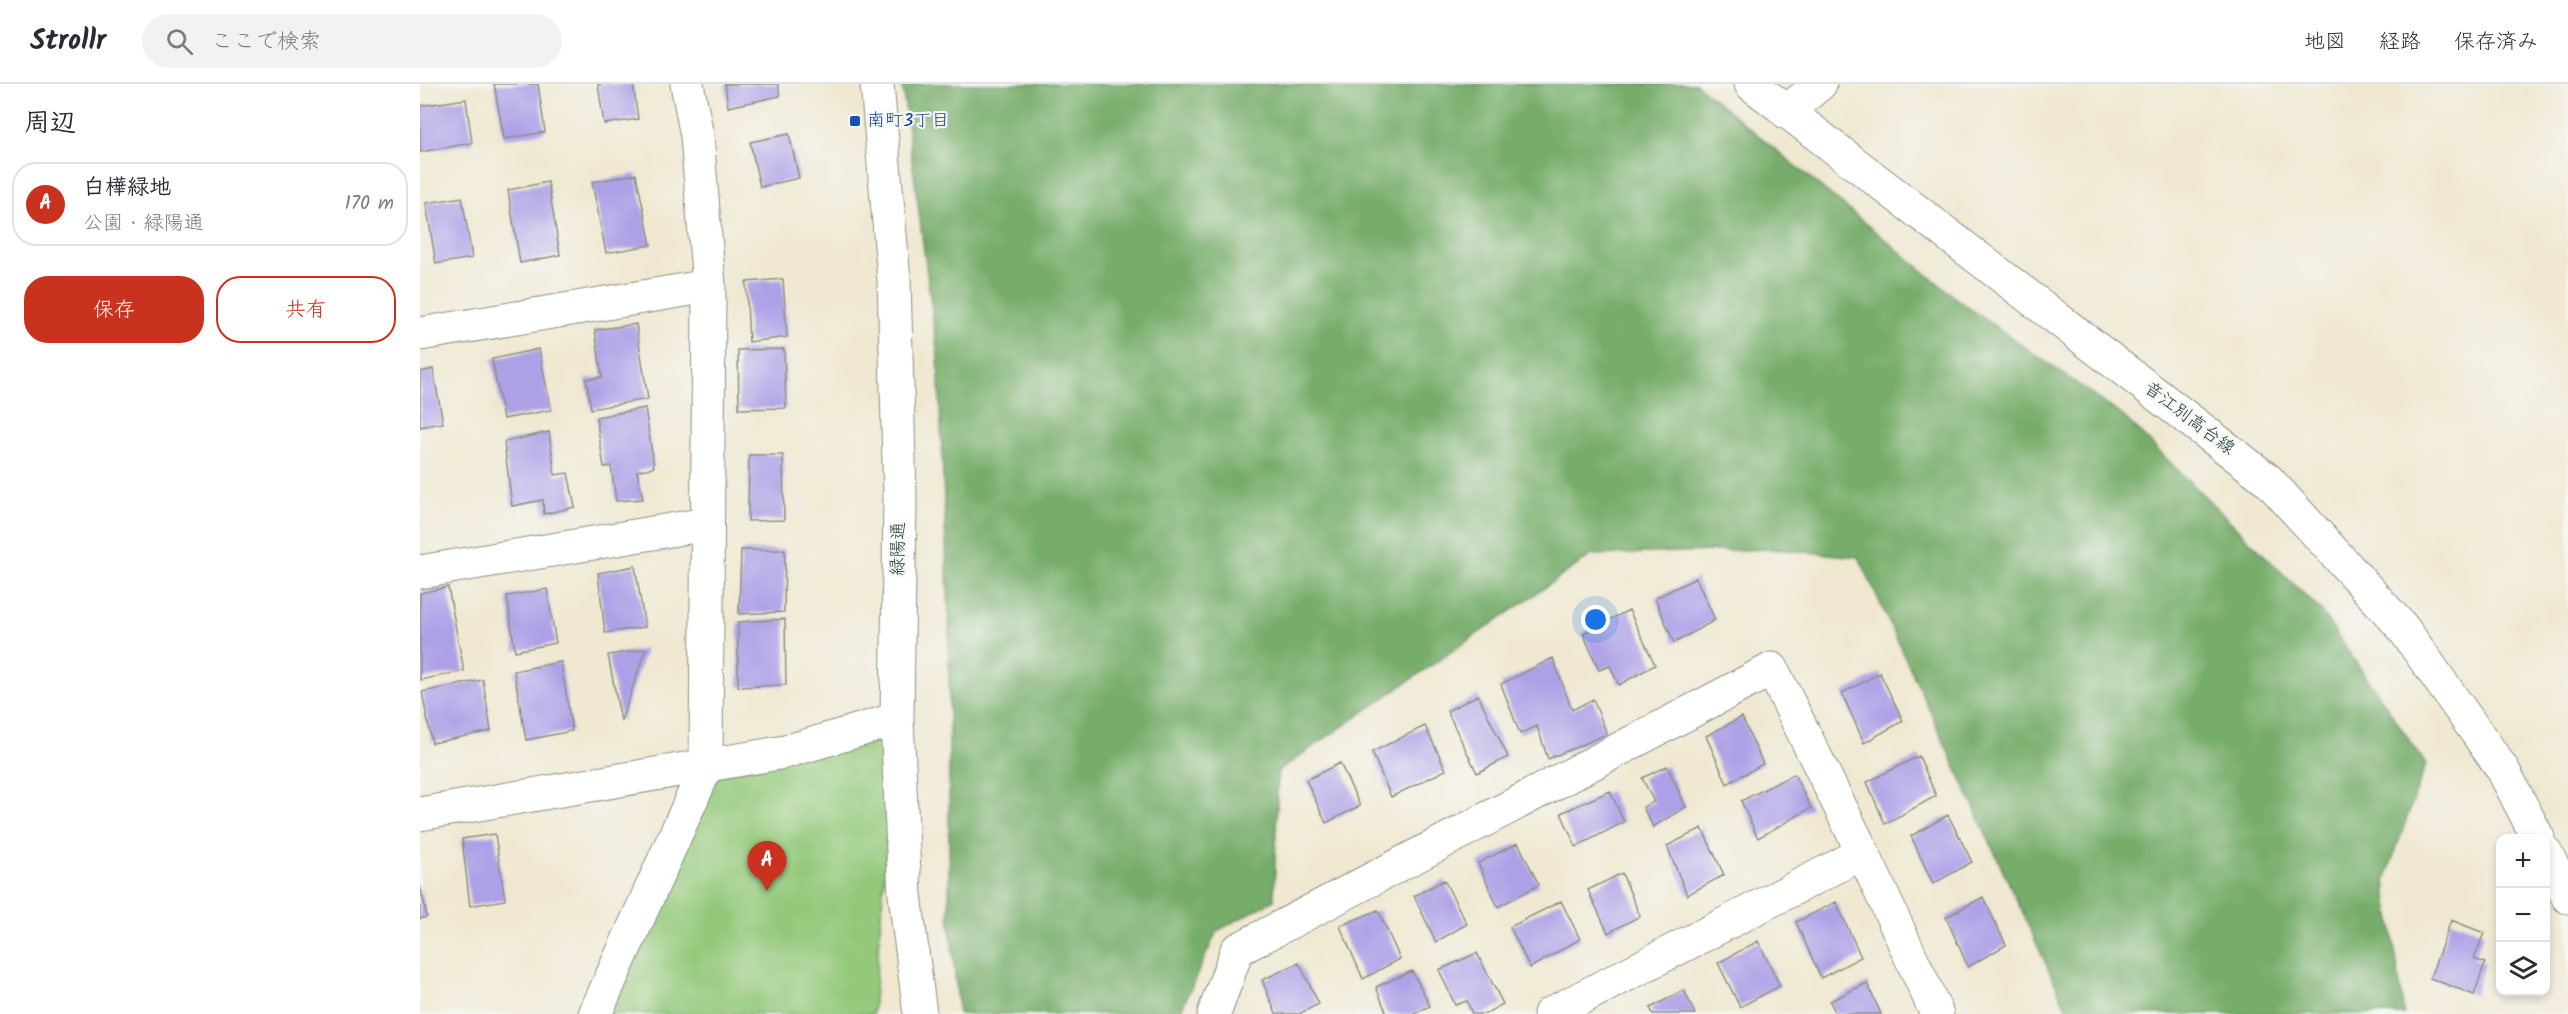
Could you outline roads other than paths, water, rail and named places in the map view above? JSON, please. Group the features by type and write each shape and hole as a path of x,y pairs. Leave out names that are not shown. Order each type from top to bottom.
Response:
{"street":[{"path":"595,1014 706,767 709,286 697,136 687,84"},
{"name":"緑陽通","path":"877,84 894,280 900,497 897,719 905,895 920,1014"},
{"name":"音江別高台線","path":"1752,84 2268,480 2403,628 2503,770 2536,834"},
{"path":"1786,112 1820,84"},
{"path":"420,334 709,286"},
{"path":"420,572 706,524"},
{"path":"1214,1014 1237,951 1772,669 1863,853 1937,1014"},
{"path":"420,814 785,752 897,719"},
{"path":"1550,1014 1863,853"},
{"path":"2550,861 2568,897"}],"place":[{"name":"南町3丁目","path":"855,121"},
{"name":"白樺緑地","path":"767,891"}]}
